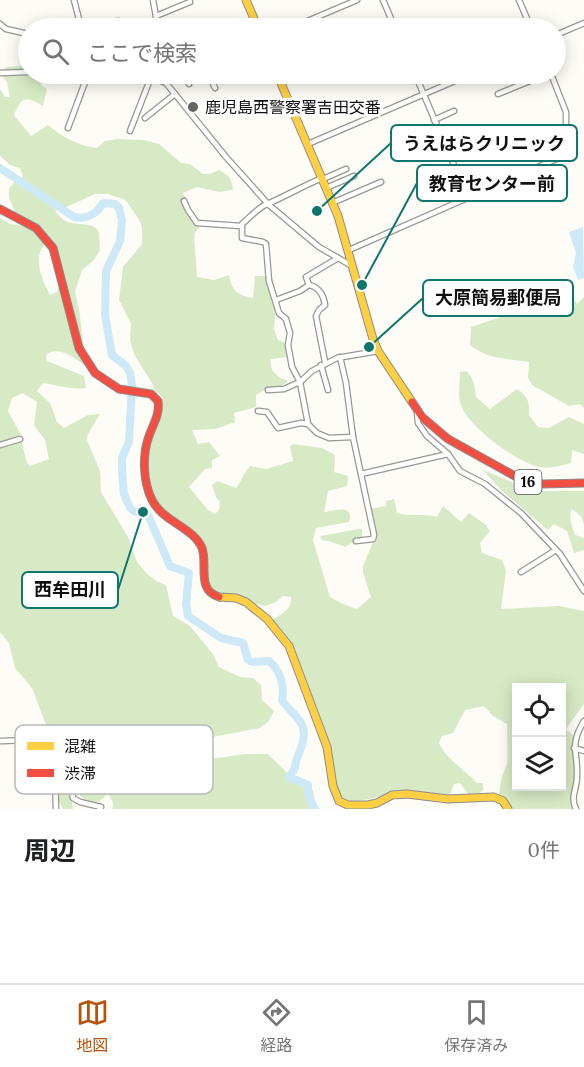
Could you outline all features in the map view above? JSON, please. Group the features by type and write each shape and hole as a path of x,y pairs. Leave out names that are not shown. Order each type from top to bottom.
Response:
{"street":[{"path":"74,0 79,18"},
{"path":"153,0 156,16 190,2"},
{"path":"246,0 254,18"},
{"path":"315,18 357,0"},
{"path":"383,0 391,18"},
{"path":"519,0 527,18"},
{"path":"566,30 584,23"},
{"path":"0,24 6,29 18,32"},
{"path":"0,32 6,29"},
{"path":"0,73 18,72"},
{"path":"68,128 84,84"},
{"path":"130,132 148,84"},
{"path":"168,84 226,157 269,205 319,247 354,267"},
{"path":"212,84 214,88"},
{"name":"16","path":"281,84 322,178 349,250 370,330 378,351 417,410 435,430 510,475 541,484 584,483"},
{"path":"419,84 468,198"},
{"path":"308,144 447,84"},
{"path":"498,94 524,84"},
{"path":"349,250 556,160 565,153 566,112 553,84"},
{"path":"145,118 175,94"},
{"path":"434,120 454,111"},
{"path":"446,146 475,133"},
{"path":"184,201 197,222 241,226 265,205 346,169"},
{"path":"326,188 354,176"},
{"path":"332,203 381,182"},
{"path":"0,209 30,223 49,241 57,259 79,348 95,373 119,389 152,394 159,404 159,414 148,438 146,451 148,488 153,504 199,543 203,555 206,586 210,593 216,597 238,598 252,606 289,646 327,747 335,795 339,801 348,805 369,805 392,795 407,794 448,799 494,796 503,801 508,809"},
{"path":"241,226 242,238 266,244 269,281 279,313 286,319 290,333 288,345 292,367 300,382 308,424 317,433 330,438 353,437"},
{"path":"309,285 306,278 309,274 338,258"},
{"path":"276,300 309,285 315,286 325,300 325,305 316,316 322,340 323,364 328,390"},
{"path":"268,390 284,389 300,382 323,364 340,357 378,351"},
{"path":"340,357 353,437 374,535 373,539 356,541"},
{"path":"417,410 420,427 427,436 448,454 460,471 485,484 520,513 556,550 584,591"},
{"path":"258,411 267,411 278,429 301,423 308,424"},
{"path":"0,446 20,439"},
{"path":"362,474 448,454"},
{"path":"521,572 556,550"},
{"path":"576,809 572,800 577,776 574,741 584,721"},
{"path":"0,741 15,742"},
{"path":"574,748 584,751"},
{"path":"55,794 56,809"},
{"path":"73,794 73,798 80,802 101,807 100,809"}],"green space":[{"path":"18,66 18,84 41,84 47,89 43,106 28,99 22,101 14,115 31,136 48,125 71,140 97,148 105,141 144,140 159,144 181,163 190,164 203,174 219,170 231,180 233,190 219,192 197,187 183,193 199,228 194,234 197,277 214,280 229,275 236,291 253,298 255,276 269,276 273,279 277,297 274,329 278,340 288,344 288,357 270,359 272,370 279,377 288,381 256,395 256,407 234,413 235,422 216,429 192,430 198,444 209,442 220,456 212,460 212,468 205,469 189,487 208,510 215,514 219,510 220,502 212,485 217,481 236,488 250,466 266,469 293,461 290,446 293,444 322,448 335,455 334,472 348,476 347,486 328,491 324,512 346,510 350,516 349,522 316,528 313,540 330,597 357,609 371,597 363,573 363,566 376,535 370,509 386,506 386,501 394,499 397,513 437,517 443,506 461,522 469,513 486,525 490,531 480,543 482,553 502,560 506,571 501,609 559,606 584,611 584,704 566,729 574,736 575,775 572,800 574,809 510,809 499,796 507,764 507,724 493,716 484,706 465,710 453,733 442,736 439,743 447,755 477,783 483,783 483,790 479,794 469,795 460,783 454,784 449,797 402,792 352,801 337,795 328,744 293,650 271,620 288,609 291,597 283,596 276,602 265,606 220,596 212,592 209,587 203,548 160,509 150,490 148,445 161,414 163,398 154,390 134,354 130,340 131,324 119,300 123,267 142,244 142,227 139,220 127,202 108,194 95,194 55,210 70,223 92,226 99,232 100,250 94,260 82,270 75,292 84,348 93,366 85,356 53,246 37,228 16,215 10,198 11,185 23,177 20,168 10,165 0,156 0,89 5,97 10,97 7,82 1,74 6,67"},
{"path":"0,218 10,224 31,227 47,242 40,254 41,275 50,295 57,292 59,285 77,349 88,368 68,354 51,352 46,355 47,361 84,376 86,388 69,388 43,383 37,391 50,403 57,422 64,428 88,415 100,414 87,440 100,471 101,492 128,537 137,562 147,574 166,585 173,616 190,626 213,654 219,667 240,677 253,678 261,685 262,700 274,711 269,721 260,728 213,737 213,725 46,725 32,688 15,668 9,643 0,632 0,446 21,440 27,463 30,466 49,459 45,440 34,425 37,402 23,393 12,398 8,411 21,435 0,444"},
{"path":"570,294 577,304 584,297 584,408 580,404 569,406 532,385 528,378 529,362 490,356 470,345 471,327"},
{"path":"466,371 475,386 476,397 490,409 517,389 526,397 529,403 529,415 538,427 549,428 569,417 584,424 584,454 572,450 571,463 543,468 508,452 485,435 462,408 459,395 460,372"},
{"path":"483,470 519,485 544,491 584,491 584,525 581,516 572,509 570,516 575,535 584,538 584,550 574,553 567,531 554,524 548,530 502,491"},
{"path":"362,529 362,537 345,547 320,538 321,536"},
{"path":"245,754 268,754 300,786 313,790 316,809 113,809 113,803 108,794 213,794 213,759"},
{"path":"57,794 70,794 73,809 63,809"},
{"path":"80,794 108,794 98,802 91,803"}],"water":[{"path":"583,227 584,278 578,280 573,267 576,253 569,232"}],"waterway":[{"path":"0,168 74,217 83,218 91,215 103,203 115,204 119,208 122,220 120,241 106,271 105,315 112,355 126,366 132,385 129,442 122,458 124,494 130,508 135,512 148,515 170,566 189,573 186,604 188,616 221,638 243,643 248,660 252,662 269,661 276,669 282,684 282,700 302,724 304,730 295,768 289,777 308,785 308,795 315,809"}],"traffic: slow":[{"path":"246,0 254,18"},
{"path":"281,84 338,216 373,339 378,351 412,402"},
{"path":"219,597 236,598 246,602 267,619 289,646 327,747 333,786 339,801 348,805 368,805 392,795 407,794 448,799 494,797 503,801 508,809"}],"traffic: jam":[{"path":"0,209 36,228 53,248 79,348 95,373 119,389 151,394 158,401 157,415 149,436 144,460 149,493 163,514 198,541 204,555 204,576 207,589 219,597"},
{"path":"412,402 422,417 448,439 522,480 541,484 584,483"}],"place":[{"name":"鹿児島西警察署吉田交番","path":"193,107"},
{"name":"うえはらクリニック","path":"317,211"},
{"name":"教育センター前","path":"362,285"},
{"name":"大原簡易郵便局","path":"369,347"},
{"name":"西牟田川","path":"143,512"}]}
